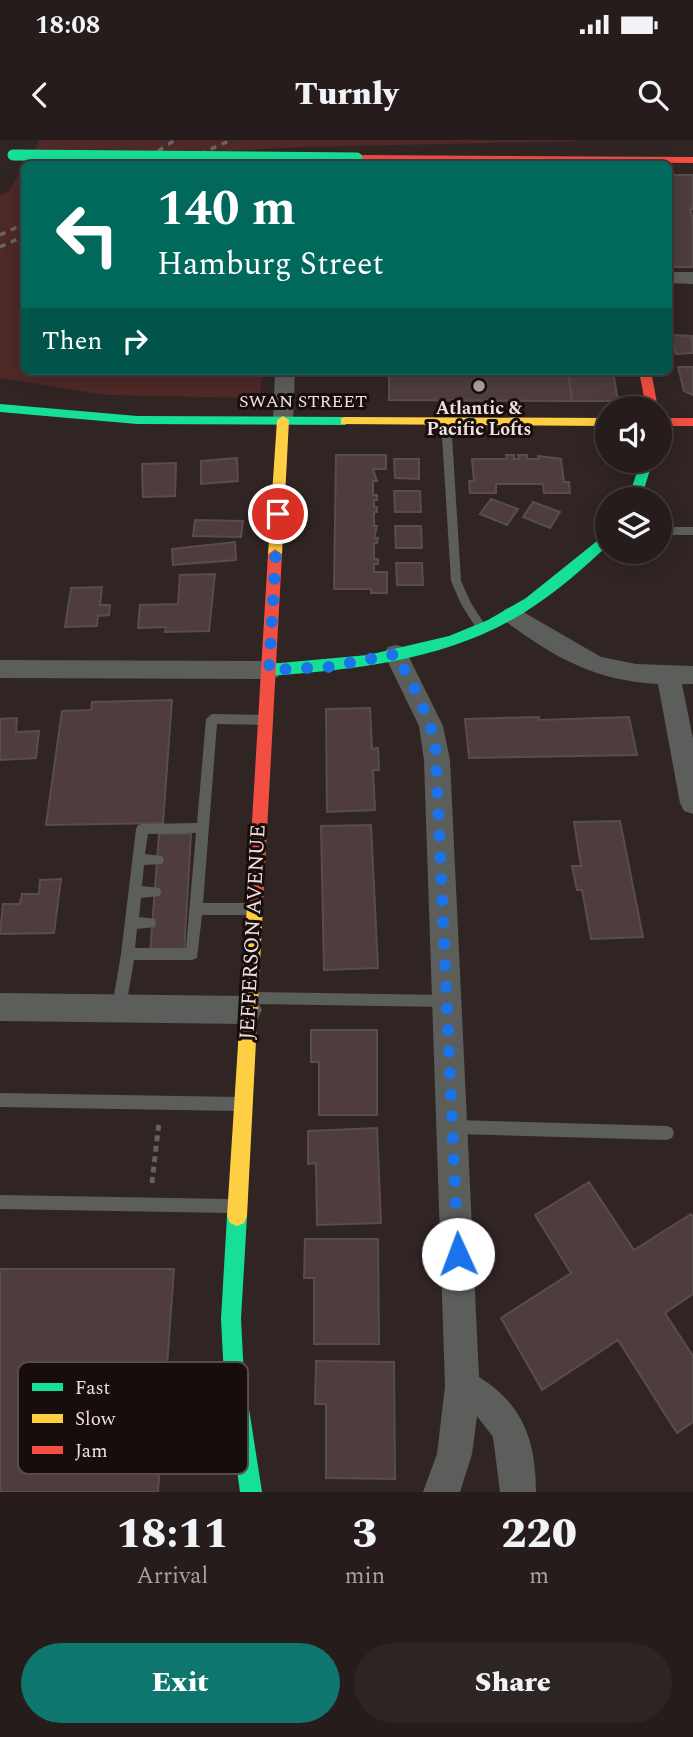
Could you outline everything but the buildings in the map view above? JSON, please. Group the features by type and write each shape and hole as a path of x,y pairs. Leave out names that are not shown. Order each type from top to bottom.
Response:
{"main road":[{"path":"595,140 600,161"},
{"path":"7,155 539,161"},
{"path":"646,161 693,160"},
{"path":"646,375 650,396"},
{"name":"SWAN STREET","path":"0,408 137,419 595,422"},
{"name":"JEFFERSON AVENUE","path":"234,1362 232,1345 247,1004 283,420"},
{"path":"672,422 693,422"},
{"path":"269,670 328,667 452,640 513,615 580,566 595,550"},
{"name":"JEFFERSON AVENUE","path":"248,1469 251,1492"}],"street":[{"path":"672,277 693,278"},
{"name":"JEFFERSON AVENUE","path":"283,420 285,375"},
{"path":"513,615 568,654 589,665 621,673 680,675 693,803"},
{"path":"396,654 419,697 436,750 454,1127 462,1387 457,1434 447,1482 441,1492"},
{"path":"0,669 269,670"},
{"path":"0,1007 247,1004"},
{"path":"462,1387 494,1408 508,1432 519,1469 518,1492"}],"lane":[{"path":"446,420 456,581 466,604 482,628"},
{"path":"672,531 693,531"},
{"path":"128,954 192,954 196,861 203,828 212,719 265,720"},
{"path":"119,1007 128,954 142,829 203,828"},
{"path":"139,859 158,860"},
{"path":"136,892 155,892"},
{"path":"192,919 254,909"},
{"path":"131,923 150,923"},
{"path":"247,1004 447,1001"},
{"path":"0,1100 242,1104"},
{"path":"454,1127 667,1133"},
{"path":"0,1202 237,1206"}],"path":[{"path":"152,1183 158,1126"}],"shaded area":[{"path":"40,140 575,141 297,147 74,161 28,161"},
{"path":"21,171 21,375 262,375 260,398 106,395 0,378 0,196 9,191"}],"railway":[{"path":"143,161 175,140"},
{"path":"185,161 231,140"},
{"path":"0,235 21,225"},
{"path":"0,247 21,237"}],"traffic: fast":[{"path":"13,155 357,158"},
{"path":"0,408 137,420 345,421"},
{"path":"638,487 643,473"},
{"path":"269,670 368,661 453,640 492,624 531,602 595,549"},
{"path":"233,1362 231,1319 237,1216"},
{"path":"248,1472 251,1492"}],"traffic: slow":[{"path":"275,554 283,420"},
{"path":"345,421 595,422"},
{"path":"237,1216 255,905"}],"traffic: jam":[{"path":"357,158 693,160"},
{"path":"646,375 650,396"},
{"path":"672,422 693,422"},
{"path":"255,905 275,554"}],"place":[{"name":"Atlantic & Pacific Lofts","path":"479,386"}],"route":[{"path":"278,514 269,670 328,667 396,654 419,697 435,739 458,1254"}]}
